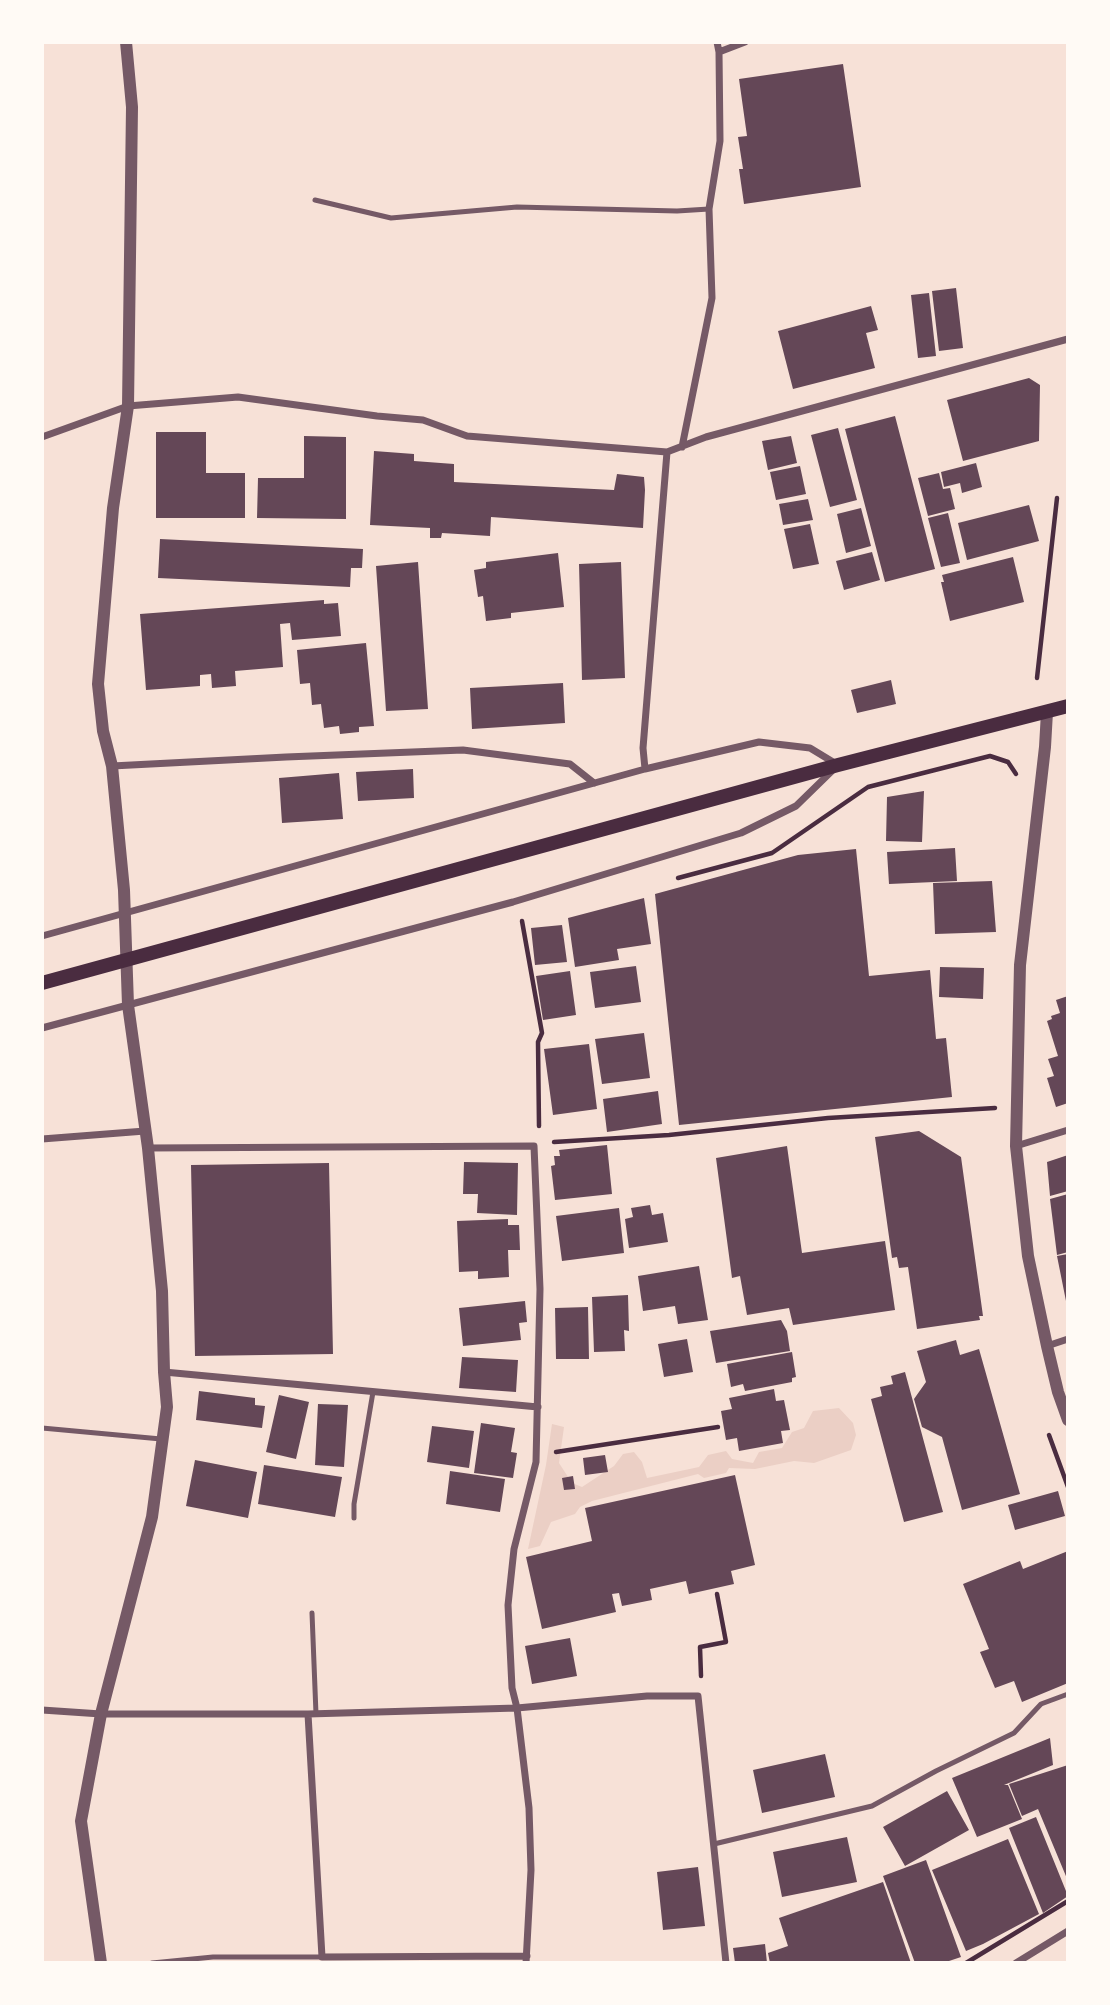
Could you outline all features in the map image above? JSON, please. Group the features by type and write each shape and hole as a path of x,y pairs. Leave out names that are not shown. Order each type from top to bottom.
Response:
{"main road":[{"path":"42,983 838,765 1068,706"}],"street":[{"path":"101,1963 81,1821 101,1714 152,1517 167,1407 162,1291 148,1148 128,1005 126,912 112,766 103,731 98,684 113,508 128,406 132,107 126,42"},
{"path":"682,447 712,298 709,209 720,141 717,42"},
{"path":"719,51 745,42"},
{"path":"42,437 128,406 237,397 423,420 467,436 667,452 706,438 1068,339"},
{"path":"645,769 643,748 667,452"},
{"path":"1047,712 1020,965 1016,1146 1028,1256 1047,1346 1068,1420"},
{"path":"42,936 645,769 759,742 810,748 838,765 796,806 741,833 513,902 42,1028"},
{"path":"112,766 463,751 570,764 594,783"},
{"path":"1016,1146 1068,1130"},
{"path":"42,1139 145,1131"},
{"path":"148,1148 536,1144 540,1289 536,1455 514,1549 508,1605 512,1688 517,1708 529,1808 531,1870 526,1960 322,1957 312,1714"},
{"path":"1047,1346 1068,1339"},
{"path":"164,1372 538,1407"},
{"path":"42,1710 101,1714 312,1714 517,1708 647,1696 698,1696 726,1963"},
{"path":"1016,1963 1068,1931"}],"lane":[{"path":"315,200 391,218 517,207 677,211 709,209"},
{"path":"355,1518 354,1504 373,1392"},
{"path":"42,1428 163,1439"},
{"path":"312,1613 312,1714"},
{"path":"714,1844 872,1806 936,1771 1014,1734 1041,1704 1068,1694"},
{"path":"152,1963 213,1957 322,1957"}],"path":[{"path":"1037,678 1057,498"},
{"path":"522,920 542,1033 538,1042 536,1144 669,1135 828,1118 1017,1107"},
{"path":"536,1455 718,1427"},
{"path":"698,1696 701,1684 700,1647 726,1642 717,1594"},
{"path":"966,1963 1068,1901"}],"shaded area":[{"path":"839,1408 853,1423 856,1435 851,1450 814,1463 794,1461 755,1469 729,1468 726,1473 704,1478 698,1474 592,1501 580,1507 575,1514 551,1522 540,1546 528,1549 552,1424 564,1427 559,1463 572,1483 582,1487 614,1466 623,1454 634,1452 642,1462 647,1478 699,1467 708,1455 726,1451 732,1459 753,1463 759,1452 782,1448 792,1432 804,1428 813,1411"}],"building":[{"path":"843,64 861,187 744,204 739,169 743,169 738,137 747,136 739,79"},
{"path":"956,288 963,348 939,351 932,291"},
{"path":"929,293 936,356 918,358 911,295"},
{"path":"871,306 878,330 866,333 875,368 793,389 778,331"},
{"path":"1029,378 1040,385 1039,441 963,461 947,400"},
{"path":"895,416 935,569 885,582 845,429"},
{"path":"838,428 857,500 830,507 811,435"},
{"path":"156,432 206,432 206,473 245,473 245,518 156,518"},
{"path":"304,436 346,437 346,519 257,518 258,478 304,478"},
{"path":"791,436 797,463 768,470 762,441"},
{"path":"374,451 414,454 414,461 454,464 454,482 614,490 617,474 644,477 643,528 491,517 490,536 442,533 441,538 430,538 430,528 370,525"},
{"path":"976,463 982,487 962,493 960,483 944,487 941,472"},
{"path":"800,466 806,494 776,500 770,472"},
{"path":"939,473 943,489 950,488 955,509 928,516 918,478"},
{"path":"808,499 813,520 783,525 779,504"},
{"path":"1029,505 1039,541 967,560 958,523"},
{"path":"861,508 871,546 846,553 837,514"},
{"path":"948,513 960,563 941,567 928,518"},
{"path":"810,524 819,564 793,569 784,529"},
{"path":"160,539 363,549 362,568 351,568 350,587 158,578"},
{"path":"872,552 880,580 844,590 836,561"},
{"path":"558,553 564,607 511,613 511,618 486,621 483,596 478,597 474,570 486,568 486,562"},
{"path":"1013,557 1024,602 950,621 941,582 944,582 942,575"},
{"path":"418,562 428,709 386,711 376,566"},
{"path":"621,562 625,678 582,680 579,564"},
{"path":"324,600 324,604 338,603 341,636 292,640 290,623 280,624 283,667 235,671 236,686 212,688 211,674 200,675 200,686 146,690 140,614"},
{"path":"366,643 374,726 359,727 359,732 340,734 339,726 324,728 321,704 312,705 310,683 300,684 297,650"},
{"path":"891,680 896,704 857,713 851,690"},
{"path":"563,683 565,723 472,729 470,688"},
{"path":"413,769 414,798 358,801 356,772"},
{"path":"339,773 343,819 282,823 279,778"},
{"path":"924,791 922,842 886,841 887,797"},
{"path":"955,848 957,881 889,884 887,852"},
{"path":"856,849 869,976 930,970 936,1039 946,1038 952,1097 679,1125 655,894 798,855"},
{"path":"992,881 996,932 935,934 933,883"},
{"path":"644,898 651,944 617,949 619,960 575,967 568,918"},
{"path":"562,925 567,962 535,965 531,928"},
{"path":"636,966 641,1002 595,1008 590,972"},
{"path":"940,967 984,968 983,999 939,997"},
{"path":"570,971 576,1015 543,1020 536,976"},
{"path":"1068,996 1068,1103 1056,1107 1047,1078 1054,1076 1048,1059 1058,1056 1047,1021 1052,1019 1051,1016 1060,1013 1056,1000"},
{"path":"644,1033 650,1078 602,1084 595,1039"},
{"path":"589,1044 597,1109 553,1115 544,1049"},
{"path":"658,1091 662,1124 607,1132 603,1099"},
{"path":"919,1131 961,1157 983,1316 979,1316 980,1320 917,1329 908,1267 899,1268 897,1257 892,1258 875,1137"},
{"path":"607,1145 612,1194 555,1200 551,1166 555,1165 554,1156 560,1156 559,1150"},
{"path":"787,1146 802,1253 885,1241 895,1310 793,1325 789,1308 747,1315 740,1276 732,1278 716,1158"},
{"path":"1068,1155 1068,1191 1050,1196 1047,1162"},
{"path":"464,1162 518,1163 517,1215 477,1213 478,1194 463,1194"},
{"path":"329,1163 333,1354 195,1356 191,1165"},
{"path":"1068,1194 1068,1252 1057,1255 1050,1199"},
{"path":"650,1205 652,1215 663,1213 668,1242 629,1248 625,1219 633,1217 631,1208"},
{"path":"619,1208 624,1253 562,1261 556,1216"},
{"path":"508,1219 508,1225 519,1225 520,1250 508,1250 509,1277 478,1279 478,1271 459,1272 457,1221"},
{"path":"1068,1254 1068,1306 1067,1306 1057,1256"},
{"path":"699,1266 708,1320 678,1324 675,1306 643,1311 638,1276"},
{"path":"628,1295 629,1331 624,1330 625,1351 594,1352 592,1297"},
{"path":"525,1301 527,1322 519,1323 521,1340 463,1346 459,1308"},
{"path":"588,1307 589,1359 556,1359 555,1308"},
{"path":"781,1320 787,1331 790,1351 716,1363 710,1331"},
{"path":"687,1339 693,1372 664,1377 658,1344"},
{"path":"956,1340 960,1355 979,1349 1020,1494 962,1510 942,1437 922,1427 914,1399 926,1382 917,1351"},
{"path":"792,1352 796,1377 792,1378 792,1382 745,1391 743,1384 731,1387 727,1364"},
{"path":"462,1357 518,1360 516,1392 459,1388"},
{"path":"905,1372 943,1512 904,1522 871,1399 882,1396 880,1387 893,1384 891,1376"},
{"path":"774,1389 776,1401 784,1400 790,1430 781,1431 783,1443 739,1451 737,1438 726,1440 721,1411 732,1409 729,1398"},
{"path":"199,1391 255,1398 255,1405 265,1406 262,1428 196,1420"},
{"path":"279,1395 309,1402 296,1459 266,1452"},
{"path":"318,1404 348,1405 344,1467 315,1465"},
{"path":"481,1423 515,1428 511,1452 517,1453 513,1478 474,1473"},
{"path":"432,1426 474,1431 469,1468 427,1462"},
{"path":"605,1455 608,1472 585,1475 583,1458"},
{"path":"195,1460 257,1472 248,1518 186,1506"},
{"path":"264,1465 342,1477 335,1517 258,1504"},
{"path":"450,1471 505,1479 500,1512 446,1504"},
{"path":"735,1475 755,1565 731,1571 734,1584 689,1594 686,1581 650,1589 652,1600 622,1606 619,1593 612,1594 616,1612 542,1629 526,1557 592,1541 585,1508"},
{"path":"573,1476 575,1489 564,1490 562,1478"},
{"path":"1058,1491 1065,1516 1015,1530 1008,1505"},
{"path":"1068,1551 1068,1683 1022,1702 1014,1681 995,1688 980,1652 989,1649 963,1584 1020,1561 1023,1569"},
{"path":"570,1638 577,1676 532,1684 525,1646"},
{"path":"1050,1738 1053,1765 1004,1785 1008,1785 1022,1819 977,1837 952,1778"},
{"path":"825,1754 835,1797 762,1813 753,1770"},
{"path":"1068,1765 1068,1881 1038,1809 1022,1816 1009,1784"},
{"path":"947,1791 969,1830 905,1866 883,1827"},
{"path":"1036,1817 1068,1896 1043,1913 1009,1828"},
{"path":"847,1837 857,1882 782,1897 773,1852"},
{"path":"1008,1839 1039,1914 966,1951 932,1870"},
{"path":"926,1860 961,1957 943,1963 915,1963 883,1876"},
{"path":"698,1867 705,1926 663,1930 657,1872"},
{"path":"883,1882 911,1963 770,1963 768,1953 788,1946 779,1918"},
{"path":"765,1944 767,1963 735,1963 733,1948"}]}
